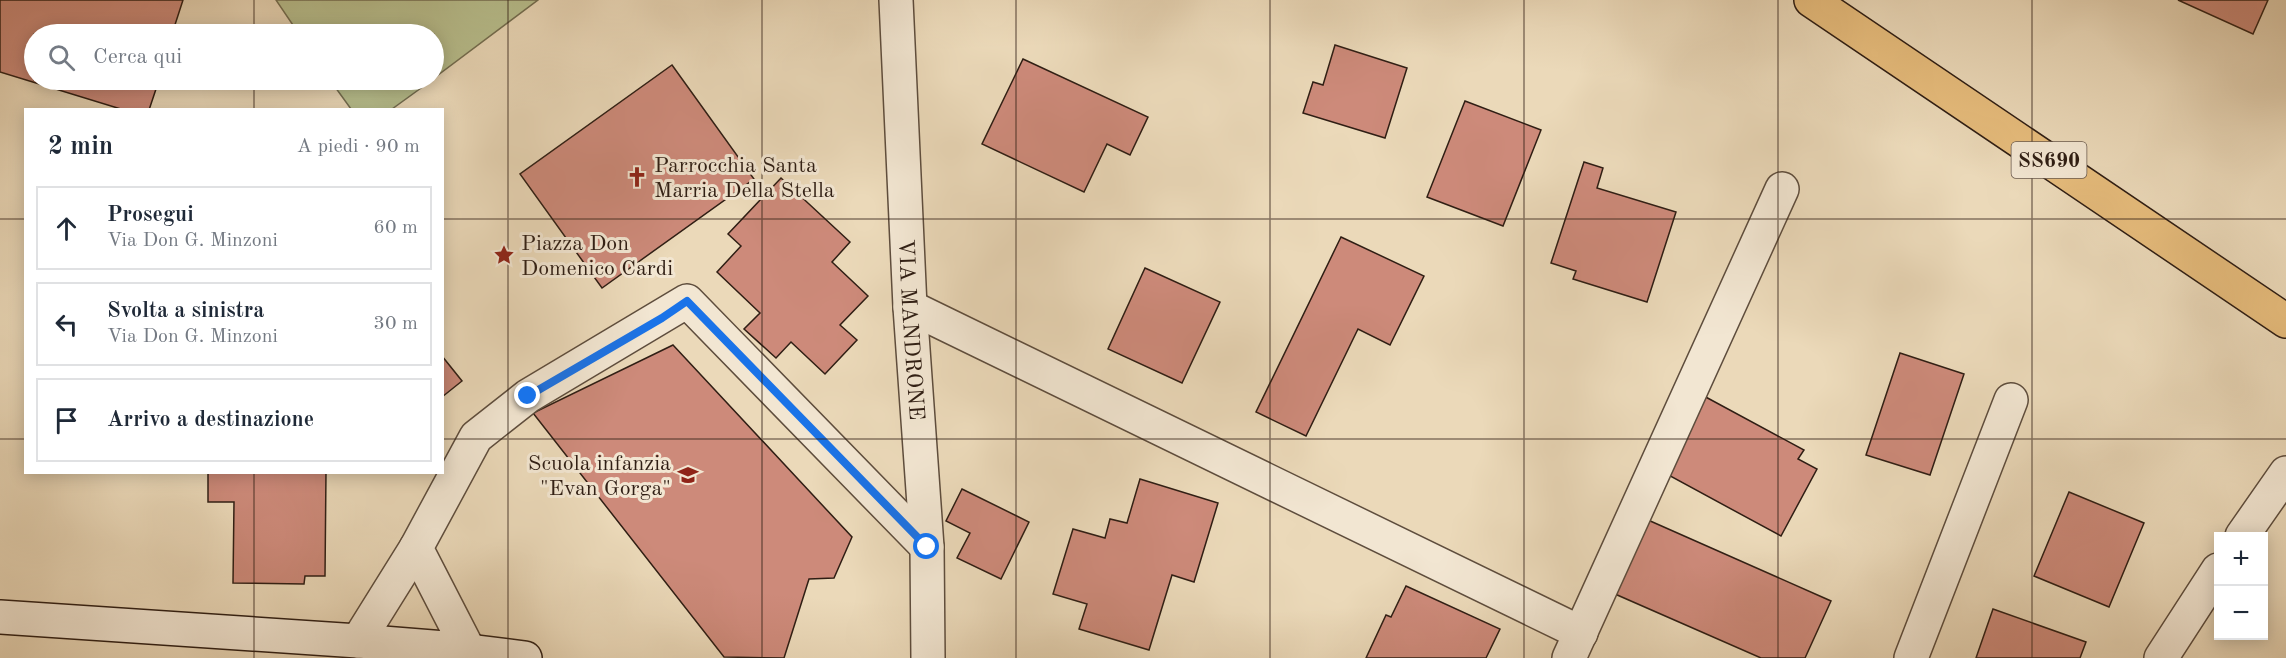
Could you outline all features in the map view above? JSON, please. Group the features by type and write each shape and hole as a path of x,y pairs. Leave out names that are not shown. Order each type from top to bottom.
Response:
{"highway":[{"name":"SS690","path":"1811,0 2286,321"}],"street":[{"name":"VIA MANDRONE","path":"896,0 910,307 927,547 928,658"},
{"path":"910,307 1575,646 1782,189"},
{"path":"358,641 416,548 476,438 528,396 687,301 927,547"},
{"path":"1911,658 2011,400"},
{"path":"2245,532 2286,473"},
{"path":"416,548 469,651"},
{"path":"2161,658 2214,576"},
{"path":"0,617 358,641 525,658"}],"green space":[{"path":"276,0 538,0 444,70 444,24 292,24"},
{"path":"337,90 418,90 393,108 350,108"}],"building":[{"path":"0,0 183,0 175,24 24,24 24,79 0,72"},
{"path":"2178,0 2268,0 2253,34"},
{"path":"1335,45 1407,68 1385,138 1303,113 1313,82 1323,85"},
{"path":"1023,59 1148,117 1130,155 1107,144 1084,192 982,144"},
{"name":"Parrocchia Santa Marria Della Stella","path":"672,65 754,179 602,288 520,174"},
{"path":"59,90 156,90 150,108 117,108"},
{"path":"1465,101 1541,130 1503,226 1427,197"},
{"path":"1584,162 1603,168 1597,188 1676,212 1647,302 1573,279 1576,271 1551,263"},
{"path":"781,178 850,242 832,262 868,296 840,325 857,340 825,374 791,342 776,358 744,329 760,313 717,272 741,246 728,234"},
{"path":"1341,237 1424,276 1390,345 1358,329 1306,436 1256,412"},
{"path":"1145,268 1220,302 1182,383 1108,349"},
{"name":"Scuola infanzia \"Evan Gorga\"","path":"673,345 852,537 834,578 809,579 784,658 724,657 533,413"},
{"path":"1900,353 1964,374 1930,475 1866,455"},
{"path":"444,358 462,381 444,395"},
{"path":"1702,395 1804,450 1798,459 1817,469 1781,536 1661,471"},
{"path":"208,474 326,474 325,576 305,576 304,584 233,583 234,502 208,502"},
{"path":"1140,479 1218,503 1194,582 1172,575 1149,650 1079,629 1087,604 1053,594 1073,529 1105,538 1110,519 1127,523"},
{"path":"962,489 1029,522 1001,579 957,558 970,533 946,521"},
{"path":"2069,492 2144,523 2109,607 2034,576"},
{"path":"1648,520 1831,601 1805,658 1761,658 1615,594"},
{"path":"1406,586 1500,629 1486,658 1366,658 1386,615 1391,617"},
{"path":"1993,609 2086,642 2080,658 1976,658"}],"place":[{"name":"Parrocchia Santa Marria Della Stella","path":"637,177"},
{"name":"Piazza Don Domenico Cardi","path":"504,255"},
{"name":"Scuola infanzia \"Evan Gorga\"","path":"688,475"}],"route":[{"path":"528,396 687,301 927,547"}]}
